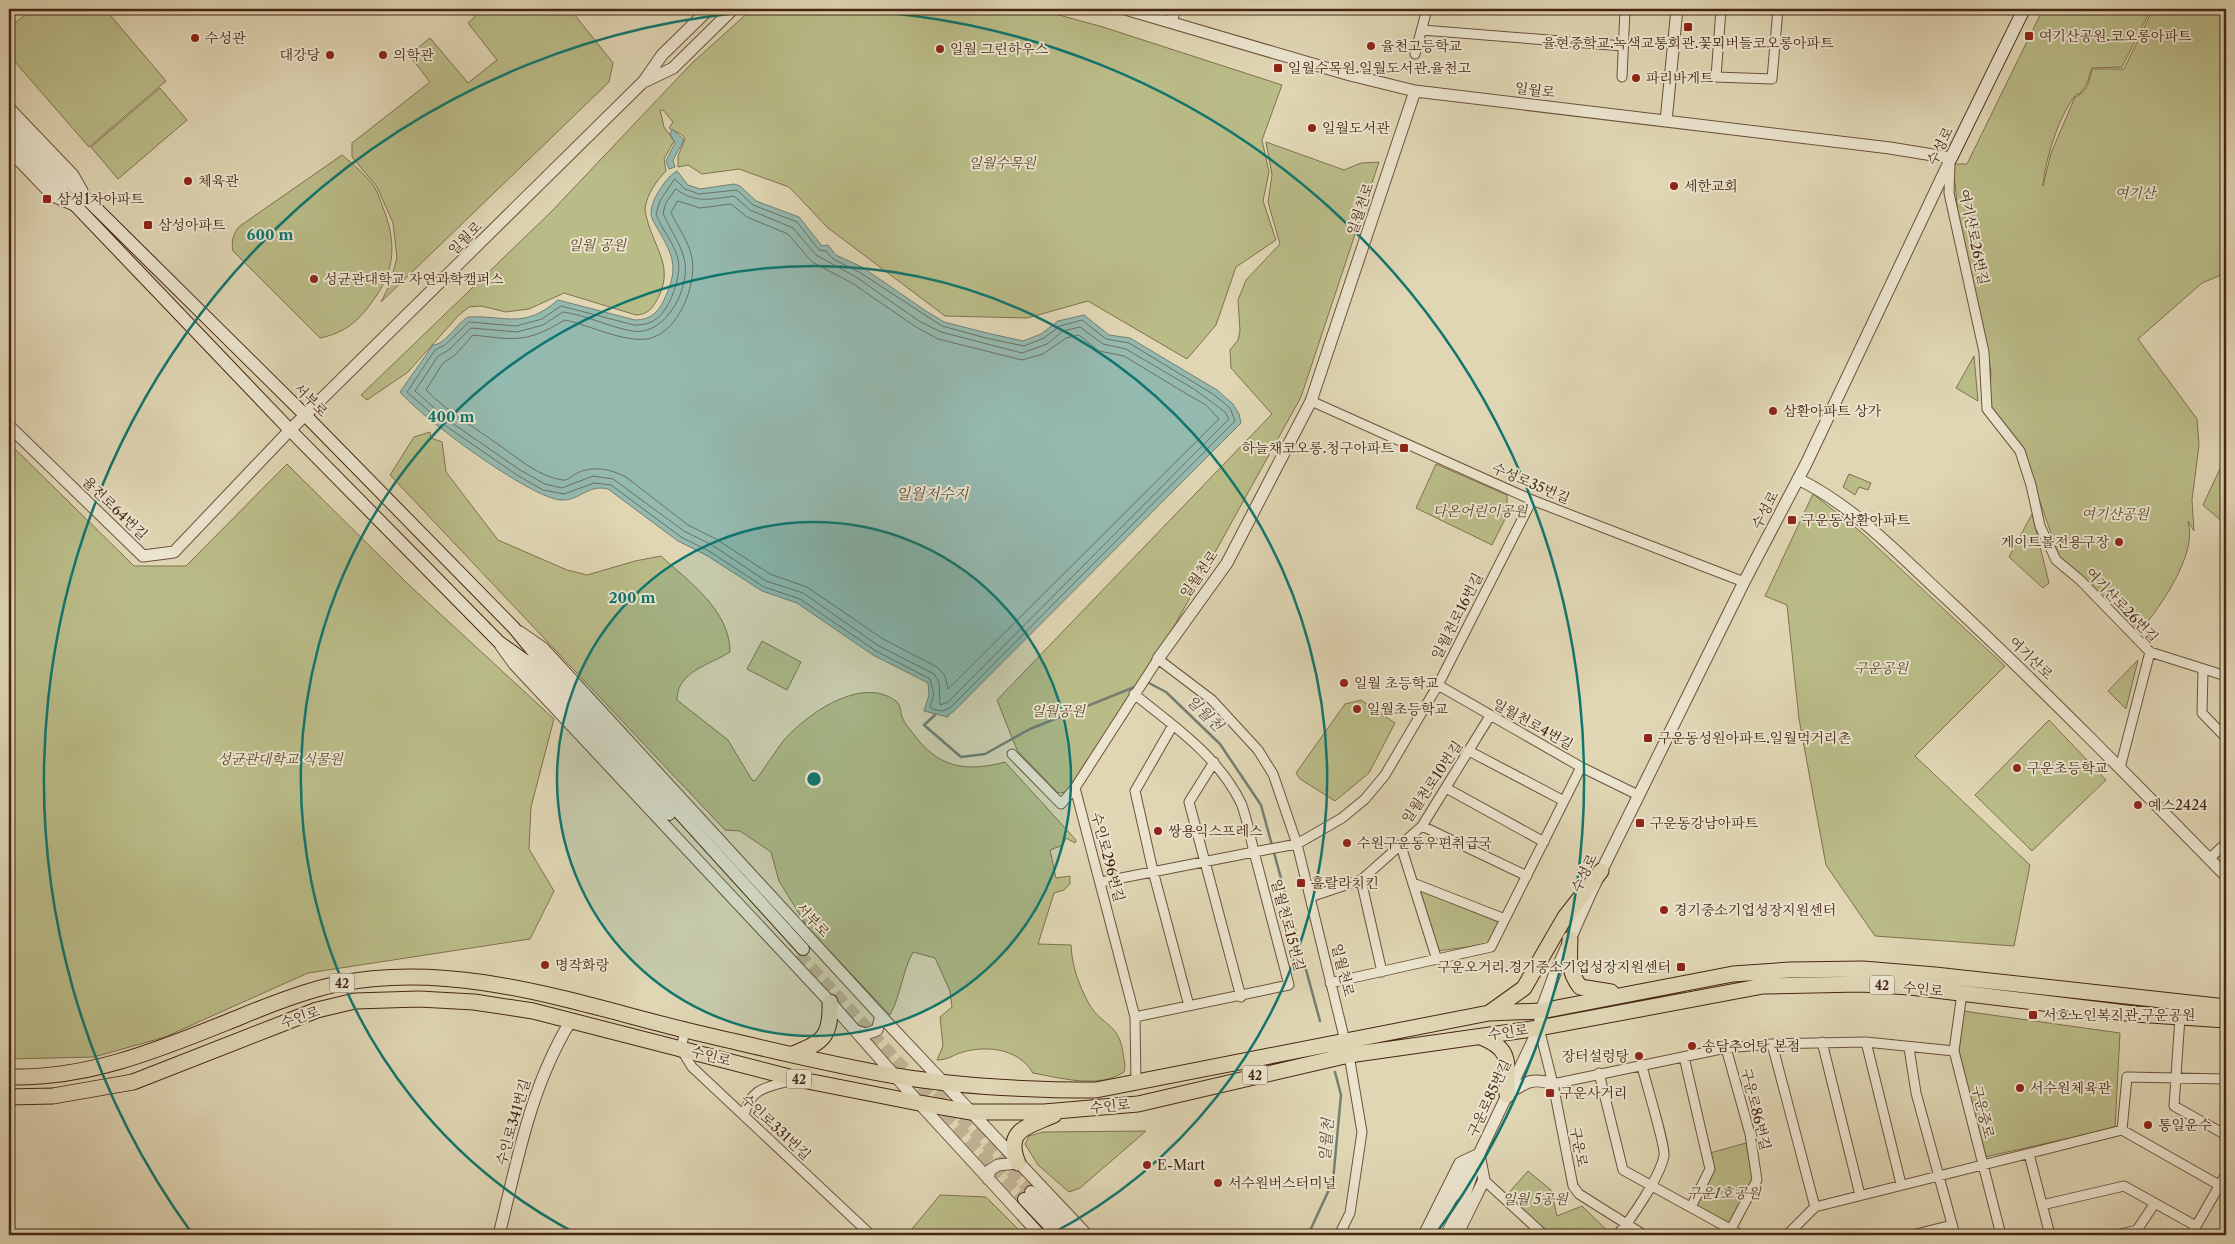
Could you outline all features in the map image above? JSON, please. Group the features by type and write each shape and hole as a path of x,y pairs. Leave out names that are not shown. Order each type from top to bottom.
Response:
{"main road":[{"name":"수성로","path":"1951,158 2024,9"},
{"name":"서부로","path":"9,122 38,160 74,205 290,430 499,642 527,662 801,951 514,628 306,416 84,195 38,160 9,136"},
{"path":"1489,1013 1524,988 1565,917 1601,871"},
{"path":"1570,939 1569,967 1572,977 1580,987 1627,994"},
{"name":"수인로","path":"9,1097 53,1096 133,1082 317,1010 355,1001 419,999 474,1002 534,1012 797,1079 970,1112 1061,1111 1138,1104 1347,1048 1489,1013 1541,1011 1734,974 1790,970 1864,970 1935,975 2226,1007"},
{"name":"수인로","path":"9,1077 66,1075 106,1066 150,1053 273,1004 327,987 402,976 456,978 524,990 685,1030 895,1076 945,1083 1031,1090 1096,1090 1347,1048 1480,1036 1539,1028 1764,986 1861,984 2180,1017 2226,1020"},
{"path":"794,1054 821,1040 828,1032 830,1002"},
{"path":"1480,1036 1497,1043 1506,1053 1507,1095"},
{"path":"1018,1163 1012,1149 1013,1140 1020,1132 1061,1111"},
{"path":"1058,1235 1027,1195 1072,1235"}],"street":[{"name":"일월로","path":"290,430 644,81 662,55 709,9"},
{"name":"일월로","path":"644,81 673,68 733,9"},
{"name":"일월로","path":"1125,9 1341,72 1415,91 1890,148 1951,158"},
{"path":"1171,22 1175,9"},
{"path":"1415,54 1427,9"},
{"path":"1622,77 1625,9"},
{"path":"1666,121 1677,9"},
{"path":"1721,9 1716,77 1772,79 1778,9"},
{"path":"1422,30 1623,46"},
{"name":"일월천로","path":"1339,1235 1350,1213 1362,1132 1347,1048 1297,844 1273,774 1258,750 1212,700 1158,659 1227,563 1311,401 1415,91"},
{"name":"서부로","path":"9,108 73,175 84,195"},
{"name":"서부로","path":"9,150 53,196 74,205"},
{"name":"수성로","path":"1539,1028 1541,1011 1570,939 1601,871 1744,582 1798,479 1951,158"},
{"name":"여기산로26번길","path":"1951,158 1949,193 1984,352 1987,409 2020,451 2031,485 2040,526 2056,560 2080,580 2150,652 2120,768"},
{"name":"수성로35번길","path":"1311,401 1532,500 1744,582"},
{"name":"율전로64번길","path":"9,426 143,556 174,552 290,430"},
{"name":"여기산로","path":"1798,479 1814,487 1867,526 2019,666 2226,876"},
{"name":"일월천로16번길","path":"1297,844 1342,818 1365,799 1385,775 1438,685 1532,500"},
{"name":"서부로","path":"514,628 543,648 881,1016 1087,1235"},
{"name":"서부로","path":"499,642 514,664 830,1002 919,1103 1040,1235"},
{"path":"2150,652 2226,676"},
{"path":"1012,754 1061,804 1075,788 1158,659"},
{"path":"2203,670 2202,713 2226,738"},
{"name":"일월천로4번길","path":"1330,983 1492,947 1581,767 1438,685"},
{"name":"일월천로15번길","path":"1134,694 1174,726 1220,768 1241,804 1290,985 1240,997 1136,1017"},
{"name":"일월천로10번길","path":"1310,898 1361,880 1402,846 1422,826 1490,716"},
{"path":"1174,726 1135,791 1153,871 1189,1006"},
{"path":"1468,752 1564,801"},
{"path":"1214,762 1189,802 1240,997"},
{"path":"1581,767 1638,794"},
{"name":"수인로296번길","path":"1075,788 1136,1017 1136,1083"},
{"path":"1446,788 1544,842"},
{"path":"1422,826 1527,876"},
{"path":"2209,859 2226,843"},
{"path":"1101,882 1297,844"},
{"path":"1402,846 1436,960"},
{"path":"1361,880 1382,972"},
{"path":"1413,883 1506,919"},
{"name":"구운중로","path":"1962,993 1954,1051 2002,1235"},
{"path":"856,1031 866,1034 876,1030 881,1016"},
{"path":"2180,1017 2174,1106 2226,1135"},
{"name":"수인로341번길","path":"499,1235 527,1119 553,1050 570,1022"},
{"name":"구운로","path":"1539,1028 1553,1084 1573,1186 1579,1194 1644,1235"},
{"name":"구운로85번길","path":"1446,1235 1461,1206 1479,1154 1539,1028"},
{"path":"681,1048 685,1030"},
{"path":"1822,1042 1860,1195"},
{"path":"1866,1042 1901,1184"},
{"name":"구운로86번길","path":"1553,1084 1726,1048 1772,1044 1866,1042 1909,1048 1954,1051"},
{"path":"1772,1044 1815,1207"},
{"name":"수인로331번길","path":"681,1048 692,1066 871,1235"},
{"name":"구운로86번길","path":"1726,1048 1750,1134 1757,1180 1730,1229"},
{"path":"1909,1048 1916,1093 1955,1235"},
{"path":"1684,1057 1710,1170 1691,1207"},
{"path":"1618,1235 1627,1225 1651,1185 1664,1155 1642,1066"},
{"path":"1599,1073 1623,1170 1741,1235"},
{"path":"2122,1130 2127,1078 2226,1079"},
{"path":"744,1116 747,1102 757,1092 764,1088 797,1079"},
{"path":"1507,1095 1526,1082 1541,1080 1553,1084"},
{"path":"1787,1235 1815,1207 2122,1130 2223,1188"},
{"path":"1424,1235 1460,1163 1479,1154 1484,1180 1461,1233"},
{"name":"구운로85번길","path":"1433,1235 1449,1202 1479,1154"},
{"path":"2029,1154 2050,1235"},
{"path":"988,1179 990,1170 998,1165 1018,1163"},
{"path":"2191,1235 2223,1188 2226,1174"},
{"path":"1484,1180 1544,1235"},
{"path":"2042,1205 2124,1186 2196,1226"},
{"path":"2116,1235 2137,1230 2155,1203"},
{"path":"1912,1235 1952,1225"}],"green space":[{"path":"32,9 105,9 166,81 89,147 9,55 9,28"},
{"path":"483,9 570,9 613,63 609,82 381,302 389,286 397,258 393,223 377,187 352,157 352,143 430,82 409,55 430,38 468,83 497,60 468,23"},
{"name":"일월수목원","path":"752,9 1037,9 1103,27 1282,85 1262,140 1269,172 1263,201 1276,240 1236,267 1216,325 1187,359 1088,301 1027,318 945,316 828,228 789,187 739,169 702,174 688,165 678,167 678,156 685,139 682,135 669,128 673,122 663,110 660,110 664,127 674,141 664,159 666,171 653,188 645,208 648,223 664,270 662,289 651,309 644,314 636,315 564,293 529,309 506,312 481,306 469,307 459,315 408,372 367,400 361,395 551,212 691,64"},
{"path":"2043,9 2151,9 2122,67 2092,68 2084,88 2076,95 2068,106 2053,140 2046,164 2043,186 2051,153 2075,97 2083,92 2087,86 2092,69 2124,69 2153,9 2226,9 2226,273 2202,283 2138,339 2197,419 2199,445 2192,500 2194,531 2188,521 2190,534 2188,549 2182,564 2167,594 2140,632 2127,624 2059,556 2022,450 1989,409 1991,371 1959,225 1955,183 1953,180 1954,164 1967,164"},
{"path":"160,88 187,120 118,179 91,147"},
{"name":"일월공원","path":"1266,142 1344,170 1361,163 1379,162 1301,397 1161,650 1066,792 1058,793 1017,750 997,700 1272,414 1231,368 1230,350 1238,340 1240,331 1238,300 1246,280 1280,244 1268,202 1272,175"},
{"path":"342,155 364,174 376,190 387,218 392,255 386,279 380,290 356,321 343,330 320,338 233,251 232,241 240,226"},
{"path":"1974,356 1978,401 1956,388"},
{"path":"430,432 431,438 442,442 446,472 498,540 567,570 587,575 635,561 661,556 706,598 716,610 723,623 728,637 730,652 688,675 678,690 677,700 728,740 752,780 755,781 784,740 807,719 836,701 868,692 883,695 897,702 907,726 921,744 942,760 964,767 977,767 1005,762 1076,840 1075,843 1066,838 1063,845 1050,850 1056,878 1070,876 1070,884 1064,890 1054,893 1038,944 1071,945 1077,976 1089,1004 1099,1017 1114,1030 1121,1043 1125,1063 1124,1072 1103,1080 1091,1081 1055,1077 1033,1073 1020,1059 1011,1054 992,1049 963,1052 937,1060 943,1046 940,1017 952,1007 950,991 935,958 913,952 890,1015 808,928 779,881 771,852 740,831 725,830 390,475 414,437"},
{"name":"성균관대학교 식물원","path":"9,443 134,566 186,566 287,464 410,586 554,719 531,807 529,849 554,891 530,939 308,973 165,1037 94,1057 9,1059"},
{"path":"2226,456 2226,525 2203,505"},
{"name":"다온어린이공원","path":"1436,464 1507,495 1507,515 1492,545 1416,508"},
{"path":"1849,474 1871,483 1868,490 1859,487 1855,495 1843,487"},
{"name":"구운공원","path":"1813,494 1861,532 2005,666 1915,756 2030,865 2014,946 1875,936 1826,865 1799,719 1787,605 1765,596"},
{"path":"2032,514 2049,583 2043,588 2009,557"},
{"path":"762,641 801,662 787,690 747,669"},
{"path":"2138,660 2126,709 2108,691"},
{"path":"1361,700 1395,723 1369,773 1335,801 1300,779 1296,773 1345,704"},
{"path":"2049,720 2106,780 2032,851 1975,795"},
{"path":"1420,890 1498,922 1488,944 1438,951"},
{"path":"1963,1011 2120,1033 2115,1128 1985,1157 1959,1051"},
{"path":"1146,1131 1080,1188 1069,1192 1038,1165 1025,1144 1029,1136 1043,1132"},
{"name":"구운1호공원","path":"1746,1143 1753,1179 1730,1225 1694,1206 1713,1170 1710,1153"},
{"name":"일월 5공원","path":"1528,1171 1551,1190 1557,1216 1582,1206 1612,1235 1549,1235 1506,1196"},
{"path":"940,1195 986,1197 1024,1235 907,1235"}],"water":[{"path":"672,129 684,140 673,160 675,167 669,169 666,161 675,143 670,133"},
{"name":"일월저수지","path":"677,171 688,185 700,189 734,184 740,186 756,201 799,217 822,246 828,245 836,255 862,267 944,322 1023,341 1041,334 1058,321 1084,315 1109,335 1130,338 1217,390 1233,404 1239,414 1241,423 948,717 924,711 929,695 928,683 873,655 797,603 762,591 706,555 678,541 608,489 594,489 568,500 561,500 546,496 526,486 502,472 452,437 430,420 400,392 433,345 438,344 447,337 468,317 524,318 535,315 558,300 635,320 645,319 653,315 662,305 668,290 673,265 668,249 651,213 660,189 668,178"}],"waterway":[{"name":"일월천","path":"1147,682 1166,692 1220,744 1261,805 1320,1021"},
{"name":"일월천","path":"935,715 924,725 961,757 985,754 1030,729 1137,686"},
{"name":"일월천","path":"1308,1235 1333,1181 1341,1095 1335,1072"}],"tunnel":[{"path":"799,954 1024,1199"},
{"path":"925,1078 1031,1192"}],"place":[{"name":"율현중학교.녹색교통회관.꽃뫼버들코오롱아파트","path":"1688,27"},
{"name":"여기산공원.코오롱아파트","path":"2029,36"},
{"name":"수성관","path":"195,38"},
{"name":"율천고등학교","path":"1371,46"},
{"name":"일월 그린하우스","path":"940,49"},
{"name":"대강당","path":"330,55"},
{"name":"의학관","path":"383,55"},
{"name":"일월수목원.일월도서관.율천고","path":"1278,68"},
{"name":"파리바게트","path":"1636,78"},
{"name":"일월도서관","path":"1312,128"},
{"name":"체육관","path":"188,181"},
{"name":"세한교회","path":"1674,186"},
{"name":"삼성1차아파트","path":"47,199"},
{"name":"삼성아파트","path":"148,225"},
{"name":"성균관대학교 자연과학캠퍼스","path":"314,279"},
{"name":"삼환아파트 상가","path":"1773,411"},
{"name":"하늘채코오롱.청구아파트","path":"1404,448"},
{"name":"구운동삼환아파트","path":"1792,520"},
{"name":"게이트볼전용구장","path":"2119,542"},
{"name":"일월 초등학교","path":"1344,683"},
{"name":"일월초등학교","path":"1357,709"},
{"name":"구운동성원아파트.일월먹거리촌","path":"1648,738"},
{"name":"구운초등학교","path":"2017,768"},
{"name":"예스2424","path":"2138,805"},
{"name":"구운동강남아파트","path":"1640,823"},
{"name":"쌍용익스프레스","path":"1158,831"},
{"name":"수원구운동우편취급국","path":"1347,843"},
{"name":"훌랄라치킨","path":"1301,883"},
{"name":"경기중소기업성장지원센터","path":"1664,910"},
{"name":"명작화랑","path":"545,965"},
{"name":"구운오거리.경기중소기업성장지원센터","path":"1681,967"},
{"name":"서호노인복지관.구운공원","path":"2033,1015"},
{"name":"송담추어탕 본점","path":"1692,1046"},
{"name":"장터설렁탕","path":"1639,1056"},
{"name":"서수원체육관","path":"2020,1088"},
{"name":"구운사거리","path":"1550,1093"},
{"name":"통일운수","path":"2148,1125"},
{"name":"E-Mart","path":"1147,1165"},
{"name":"서수원버스터미널","path":"1218,1183"}],"park label":[{"name":"여기산","path":"2135,193"},
{"name":"일월 공원","path":"597,245"},
{"name":"여기산공원","path":"2115,514"}]}
